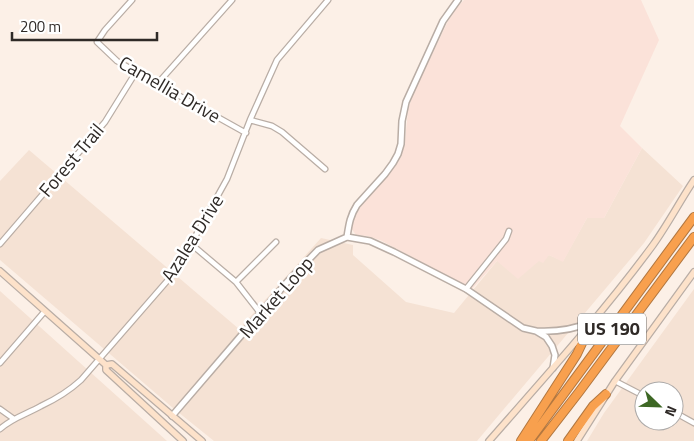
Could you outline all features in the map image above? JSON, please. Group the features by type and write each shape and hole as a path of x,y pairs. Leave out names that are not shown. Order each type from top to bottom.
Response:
{"highway":[{"name":"US 190","path":"530,441 694,218"},
{"name":"US 190","path":"541,441 694,237"},
{"path":"521,441 576,354 592,322"},
{"path":"568,441 593,406 606,394"}],"main road":[{"path":"489,441 592,322 653,244 694,180"},
{"path":"0,271 106,365 106,370 183,441"},
{"path":"577,441 615,381 694,272"},
{"path":"106,365 112,364 202,441"}],"street":[{"name":"Camellia Drive","path":"132,0 105,30 97,42 117,61 246,133"},
{"path":"158,83 232,0"},
{"name":"Azalea Drive","path":"0,429 14,419 71,389 168,280 191,244 227,179 250,120 277,60 328,0"},
{"path":"458,0 444,22 406,102 398,154 393,163 357,205 350,220 347,237 370,241 466,289 523,328 552,332 579,328 592,322"},
{"name":"Forest Trail","path":"0,244 105,122 136,72"},
{"path":"250,120 277,129 325,169"},
{"path":"466,289 506,239 509,230"},
{"name":"Market Loop","path":"172,416 288,281 318,250 347,237"},
{"path":"236,282 276,242"},
{"path":"191,244 236,282 261,314"},
{"path":"0,363 45,311"},
{"path":"536,331 546,337 552,346 555,355 553,368"},
{"path":"615,381 634,391"},
{"path":"0,409 14,419"}],"shaded area":[{"path":"464,0 641,0 659,40 620,126 642,148 604,218 587,218 563,262 549,255 543,263 539,261 518,279 497,261 472,289 380,240 356,235 351,228 355,216 362,205 401,157 405,141 408,110 413,94 448,21"},
{"path":"642,148 683,186 644,243 477,441 214,441 0,260 0,181 29,150 239,329 321,238 353,245 353,255 406,302 454,313 497,261 539,261 549,255 563,261 587,218 604,218"},
{"path":"694,289 694,441 587,441 604,413"},
{"path":"0,291 167,441 0,441"}]}
